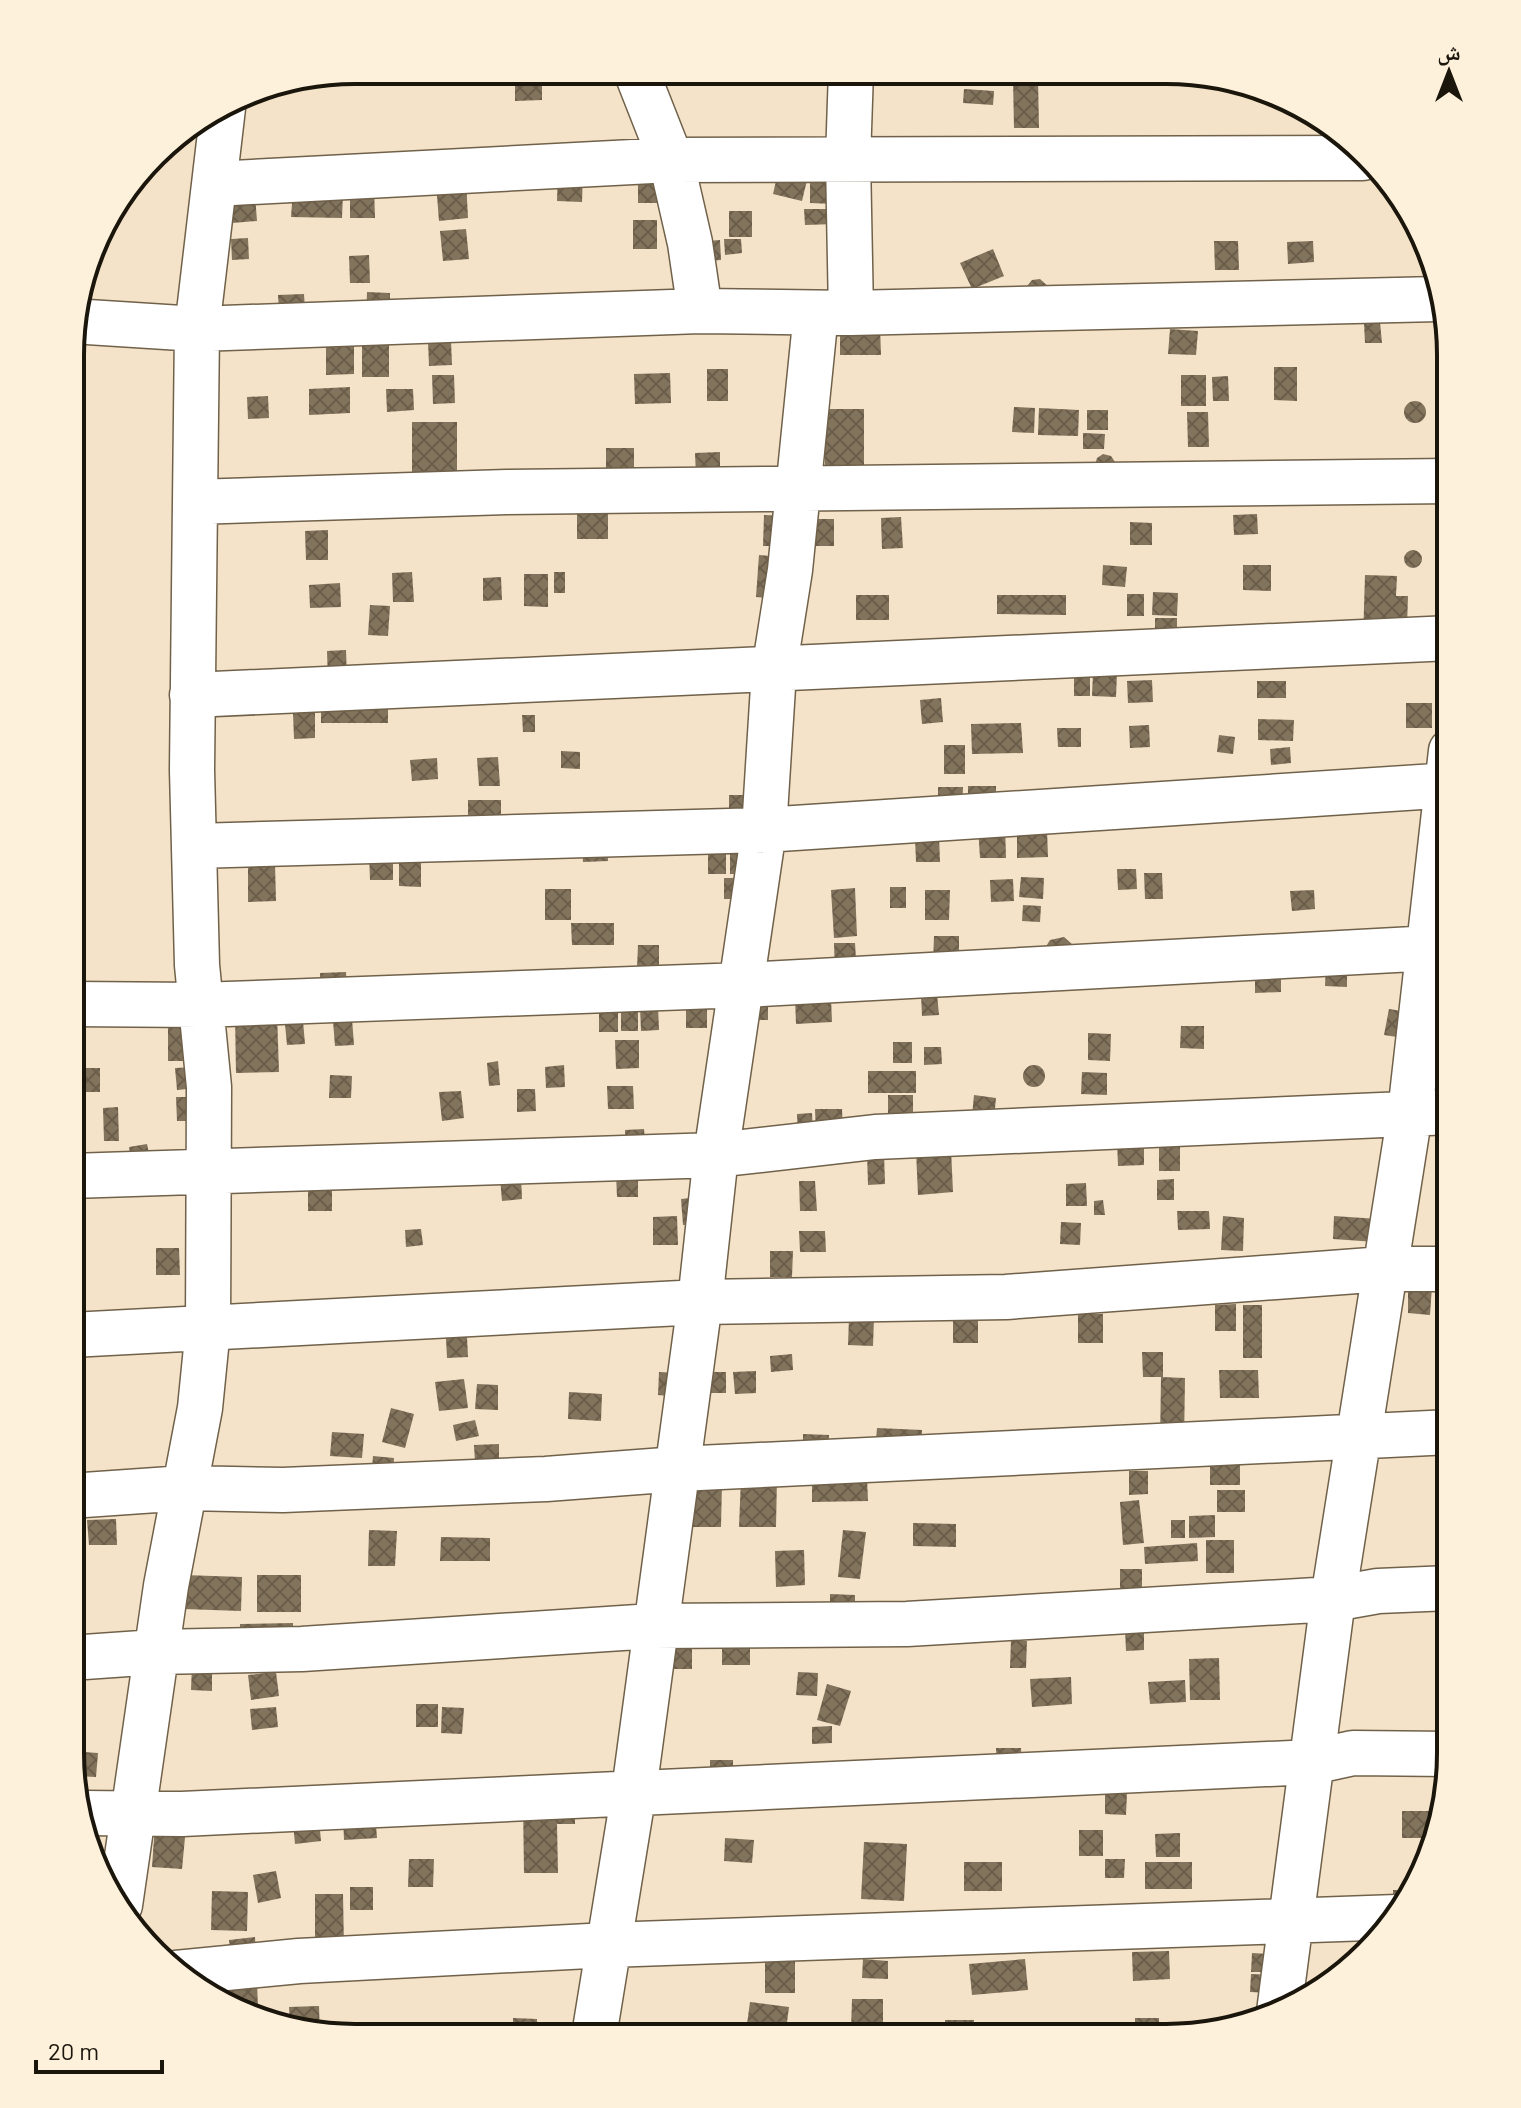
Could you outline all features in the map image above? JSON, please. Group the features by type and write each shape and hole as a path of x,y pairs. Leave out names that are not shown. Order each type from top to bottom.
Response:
{"street":[{"path":"596,2024 634,1791 653,1626 700,1302 716,1155 764,830 774,671 799,490 833,313 848,159 851,84"},
{"path":"641,85 671,160 690,243 700,311"},
{"path":"122,1890 156,1652 200,1408 208,1328 211,1169 208,1073 199,1005 192,695 197,329 222,119"},
{"path":"214,184 671,160 1352,158"},
{"path":"86,322 197,329 700,311 833,313 1431,299"},
{"path":"195,502 507,492 1437,481"},
{"path":"192,695 1437,639"},
{"path":"195,846 764,830 1091,811 1437,774"},
{"path":"84,1004 199,1005 743,985 1437,947"},
{"path":"1281,1998 1333,1599 1384,1269 1430,1112 1437,992"},
{"path":"84,1175 716,1155 875,1137 1430,1112"},
{"path":"84,1334 700,1302 1006,1297 1384,1269 1436,1269"},
{"path":"84,1495 185,1488 383,1486 546,1479 678,1469 1436,1433"},
{"path":"84,1657 302,1649 653,1626 907,1624 1333,1599 1378,1591 1436,1589"},
{"path":"91,1813 131,1815 1312,1762 1353,1753 1436,1754"},
{"path":"195,1971 299,1961 608,1945 1381,1917"}],"building":[{"path":"1013,84 1038,84 1039,128 1014,128"},
{"path":"515,85 542,85 542,100 515,101"},
{"path":"964,89 994,91 993,105 963,103"},
{"path":"779,168 808,176 802,201 773,194"},
{"path":"558,170 583,171 582,202 557,201"},
{"path":"638,174 663,174 663,203 638,203"},
{"path":"810,179 834,180 833,204 810,203"},
{"path":"466,180 468,218 439,221 436,183"},
{"path":"350,188 374,188 375,218 350,218"},
{"path":"293,191 343,193 342,218 291,217"},
{"path":"255,195 257,221 232,223 230,197"},
{"path":"804,209 834,209 835,224 805,225"},
{"path":"729,211 752,211 752,237 729,237"},
{"path":"633,220 657,220 657,249 633,249"},
{"path":"466,229 469,259 443,261 440,231"},
{"path":"248,238 249,259 232,260 231,239"},
{"path":"724,239 741,239 742,253 725,255"},
{"path":"720,240 721,260 696,262 695,242"},
{"path":"1214,241 1238,241 1239,270 1215,270"},
{"path":"1313,241 1314,262 1288,264 1287,242"},
{"path":"993,249 1004,276 972,289 960,263"},
{"path":"369,255 370,283 350,283 349,256"},
{"path":"1040,279 1050,288 1024,290 1032,280"},
{"path":"367,292 390,293 390,319 366,318"},
{"path":"304,294 305,310 279,311 278,295"},
{"path":"1380,322 1382,343 1365,343 1364,323"},
{"path":"840,327 880,327 881,355 840,355"},
{"path":"1170,329 1198,331 1196,355 1168,354"},
{"path":"354,338 354,374 326,375 326,339"},
{"path":"362,340 389,340 389,377 362,377"},
{"path":"428,341 451,341 452,365 429,366"},
{"path":"1274,367 1297,367 1297,401 1274,400"},
{"path":"707,369 728,369 728,401 707,401"},
{"path":"670,373 671,403 635,404 634,374"},
{"path":"432,375 454,375 455,403 433,404"},
{"path":"1181,375 1206,375 1206,406 1181,406"},
{"path":"1228,376 1229,401 1213,401 1212,377"},
{"path":"350,387 350,413 309,415 309,389"},
{"path":"386,389 413,389 414,410 387,412"},
{"path":"268,396 269,418 248,419 247,397"},
{"path":"1415,401 1423,404 1426,412 1423,420 1415,423 1407,420 1404,412 1407,404"},
{"path":"1014,407 1035,408 1034,433 1012,432"},
{"path":"1039,408 1079,410 1078,436 1038,435"},
{"path":"825,409 864,409 864,467 825,467"},
{"path":"1087,410 1108,410 1108,430 1087,430"},
{"path":"1187,412 1208,412 1209,447 1188,447"},
{"path":"412,422 457,422 457,472 412,472"},
{"path":"1083,433 1105,434 1104,449 1083,449"},
{"path":"606,448 634,448 634,475 606,475"},
{"path":"720,452 720,476 696,476 695,453"},
{"path":"1103,454 1111,456 1117,465 1094,468 1097,458"},
{"path":"577,513 608,513 608,539 577,539"},
{"path":"1257,514 1258,534 1234,535 1233,515"},
{"path":"764,515 786,516 786,546 763,546"},
{"path":"901,517 903,548 882,549 881,518"},
{"path":"811,519 834,519 834,546 811,546"},
{"path":"1130,522 1152,523 1152,545 1130,545"},
{"path":"328,530 328,560 306,560 305,531"},
{"path":"1413,550 1422,559 1413,568 1404,559"},
{"path":"759,555 783,557 780,599 756,597"},
{"path":"1103,565 1127,567 1125,587 1102,585"},
{"path":"1243,565 1271,565 1271,591 1243,590"},
{"path":"412,572 414,602 393,602 392,573"},
{"path":"554,572 565,572 565,593 554,593"},
{"path":"524,574 548,574 548,607 524,606"},
{"path":"1365,575 1397,576 1396,596 1408,596 1407,627 1363,640"},
{"path":"501,577 502,600 483,601 483,578"},
{"path":"340,583 341,607 310,608 309,585"},
{"path":"1153,592 1178,593 1177,616 1152,615"},
{"path":"1127,594 1144,594 1144,616 1127,616"},
{"path":"856,595 889,595 889,620 856,620"},
{"path":"997,595 1066,595 1066,615 997,614"},
{"path":"370,605 390,606 388,636 368,635"},
{"path":"1155,618 1177,618 1177,648 1155,648"},
{"path":"346,650 347,680 328,681 327,651"},
{"path":"1093,672 1117,673 1116,697 1092,696"},
{"path":"1074,678 1090,678 1090,696 1074,696"},
{"path":"1152,680 1153,702 1128,703 1127,681"},
{"path":"1257,681 1286,681 1286,698 1257,698"},
{"path":"321,694 388,694 388,723 321,723"},
{"path":"941,698 943,722 922,724 920,700"},
{"path":"1406,703 1432,703 1432,728 1406,728"},
{"path":"315,712 315,738 294,739 293,713"},
{"path":"522,715 535,715 535,732 523,732"},
{"path":"1258,719 1294,720 1293,741 1258,740"},
{"path":"1021,723 1023,753 972,754 971,724"},
{"path":"1149,725 1150,747 1130,748 1129,726"},
{"path":"1057,728 1081,728 1081,747 1058,747"},
{"path":"1219,735 1235,737 1233,754 1217,752"},
{"path":"944,745 965,745 965,774 944,774"},
{"path":"1290,747 1291,763 1271,765 1270,749"},
{"path":"561,751 580,752 580,769 561,768"},
{"path":"498,757 500,786 479,786 477,758"},
{"path":"437,758 438,779 412,781 410,760"},
{"path":"968,786 996,786 996,805 968,806"},
{"path":"938,787 963,787 962,811 938,811"},
{"path":"729,795 752,795 752,821 729,821"},
{"path":"468,800 501,800 501,821 468,821"},
{"path":"1005,825 1006,858 980,858 978,826"},
{"path":"1047,830 1048,857 1017,858 1017,832"},
{"path":"939,836 940,862 916,862 915,837"},
{"path":"582,844 607,844 608,861 583,862"},
{"path":"730,848 754,848 754,874 730,874"},
{"path":"708,852 726,852 726,874 708,874"},
{"path":"369,853 393,853 393,880 370,880"},
{"path":"399,862 421,862 421,887 399,886"},
{"path":"275,864 276,901 248,902 248,865"},
{"path":"1117,869 1136,869 1137,889 1118,890"},
{"path":"1144,873 1162,873 1163,899 1145,899"},
{"path":"1021,877 1044,878 1043,899 1019,897"},
{"path":"724,878 752,878 752,899 724,899"},
{"path":"1013,879 1014,901 991,902 990,880"},
{"path":"890,887 906,887 906,908 890,908"},
{"path":"855,888 857,936 834,938 831,890"},
{"path":"545,889 571,889 571,920 545,920"},
{"path":"925,890 950,890 949,920 925,920"},
{"path":"1314,890 1315,909 1292,911 1290,891"},
{"path":"1023,905 1041,906 1040,922 1022,921"},
{"path":"571,923 614,923 614,945 572,945"},
{"path":"934,936 959,936 959,964 933,964"},
{"path":"1064,937 1074,946 1045,948 1050,940"},
{"path":"834,943 855,943 857,975 835,976"},
{"path":"638,945 659,945 659,968 637,968"},
{"path":"1326,964 1347,964 1347,987 1325,986"},
{"path":"1281,969 1281,992 1255,993 1255,970"},
{"path":"346,972 347,994 321,995 320,973"},
{"path":"921,994 937,994 939,1015 922,1016"},
{"path":"795,998 831,998 832,1022 796,1024"},
{"path":"686,1001 707,1001 707,1028 686,1028"},
{"path":"748,1003 768,1003 768,1020 748,1020"},
{"path":"658,1006 659,1030 641,1031 640,1007"},
{"path":"621,1008 638,1008 638,1031 621,1031"},
{"path":"1389,1009 1408,1012 1404,1038 1384,1035"},
{"path":"599,1010 618,1010 618,1032 599,1032"},
{"path":"277,1013 279,1072 236,1073 235,1015"},
{"path":"168,1017 192,1017 192,1061 168,1061"},
{"path":"352,1019 354,1045 335,1046 333,1021"},
{"path":"303,1021 305,1044 287,1045 285,1024"},
{"path":"1181,1026 1204,1026 1204,1049 1180,1048"},
{"path":"1088,1033 1111,1034 1110,1061 1088,1060"},
{"path":"615,1040 639,1040 639,1068 616,1069"},
{"path":"893,1042 912,1042 912,1063 893,1063"},
{"path":"924,1047 941,1047 942,1064 924,1065"},
{"path":"498,1061 500,1085 489,1086 487,1063"},
{"path":"564,1065 565,1087 546,1088 545,1067"},
{"path":"1034,1065 1042,1068 1045,1076 1042,1084 1034,1087 1026,1084 1023,1076 1026,1068"},
{"path":"196,1067 198,1088 177,1090 175,1068"},
{"path":"84,1068 100,1068 100,1092 84,1092"},
{"path":"868,1071 916,1071 916,1093 868,1093"},
{"path":"1082,1072 1107,1073 1107,1095 1081,1094"},
{"path":"330,1075 352,1076 351,1098 329,1098"},
{"path":"607,1086 633,1086 634,1109 608,1109"},
{"path":"517,1089 535,1089 536,1111 517,1112"},
{"path":"461,1091 464,1118 442,1121 439,1092"},
{"path":"888,1095 913,1095 913,1130 888,1130"},
{"path":"974,1095 996,1098 994,1118 972,1116"},
{"path":"176,1097 196,1097 197,1121 177,1121"},
{"path":"118,1107 119,1141 104,1141 103,1108"},
{"path":"815,1109 842,1109 843,1134 816,1135"},
{"path":"812,1113 813,1135 798,1136 797,1114"},
{"path":"644,1129 646,1153 626,1153 625,1130"},
{"path":"1144,1140 1144,1165 1118,1166 1117,1141"},
{"path":"1159,1141 1180,1141 1180,1171 1159,1171"},
{"path":"147,1144 151,1163 132,1167 129,1147"},
{"path":"951,1149 953,1192 918,1195 916,1151"},
{"path":"867,1153 884,1153 885,1184 868,1185"},
{"path":"638,1173 638,1197 617,1197 616,1174"},
{"path":"521,1177 522,1199 502,1201 500,1178"},
{"path":"1174,1179 1174,1200 1157,1200 1157,1180"},
{"path":"799,1181 815,1181 817,1211 800,1211"},
{"path":"1086,1183 1087,1206 1066,1206 1066,1184"},
{"path":"308,1187 332,1187 332,1211 308,1211"},
{"path":"702,1197 704,1224 683,1225 681,1199"},
{"path":"1103,1200 1105,1215 1094,1215 1094,1201"},
{"path":"1177,1211 1209,1211 1210,1229 1178,1230"},
{"path":"677,1216 678,1245 653,1245 653,1217"},
{"path":"1223,1216 1244,1218 1243,1251 1221,1250"},
{"path":"1334,1216 1378,1219 1376,1242 1333,1239"},
{"path":"1061,1222 1081,1223 1080,1245 1060,1244"},
{"path":"421,1229 423,1245 406,1247 405,1230"},
{"path":"799,1231 825,1231 826,1252 800,1252"},
{"path":"156,1248 179,1248 180,1275 156,1275"},
{"path":"770,1251 793,1251 792,1277 770,1277"},
{"path":"1408,1285 1432,1286 1430,1315 1408,1313"},
{"path":"1236,1304 1236,1331 1215,1331 1215,1305"},
{"path":"1243,1305 1262,1305 1262,1358 1243,1358"},
{"path":"1078,1314 1103,1314 1103,1343 1078,1343"},
{"path":"953,1315 978,1315 978,1343 953,1343"},
{"path":"849,1317 874,1317 873,1346 848,1345"},
{"path":"467,1337 468,1357 447,1358 446,1338"},
{"path":"1142,1352 1163,1352 1163,1377 1143,1377"},
{"path":"792,1354 793,1370 771,1372 770,1356"},
{"path":"1219,1370 1258,1370 1259,1398 1220,1398"},
{"path":"756,1371 756,1393 735,1394 733,1372"},
{"path":"659,1372 679,1373 678,1397 658,1395"},
{"path":"702,1372 726,1372 726,1393 701,1393"},
{"path":"1161,1377 1185,1378 1184,1444 1160,1444"},
{"path":"464,1379 468,1408 439,1411 435,1382"},
{"path":"477,1384 498,1385 498,1410 475,1409"},
{"path":"569,1392 602,1394 601,1421 568,1419"},
{"path":"391,1408 414,1414 405,1448 382,1442"},
{"path":"475,1420 479,1436 456,1441 453,1425"},
{"path":"877,1428 922,1430 920,1454 875,1452"},
{"path":"332,1432 364,1434 362,1458 330,1456"},
{"path":"803,1434 829,1435 828,1453 803,1452"},
{"path":"499,1444 499,1461 475,1462 474,1445"},
{"path":"373,1456 394,1458 392,1483 371,1481"},
{"path":"1240,1462 1240,1485 1210,1485 1210,1463"},
{"path":"1129,1471 1148,1471 1148,1494 1129,1495"},
{"path":"741,1478 777,1478 776,1527 739,1527"},
{"path":"867,1478 868,1501 812,1502 812,1479"},
{"path":"689,1483 722,1483 721,1527 688,1527"},
{"path":"1217,1490 1245,1490 1245,1512 1217,1512"},
{"path":"1139,1500 1144,1543 1123,1545 1120,1502"},
{"path":"1215,1515 1215,1537 1189,1538 1189,1516"},
{"path":"116,1519 117,1545 89,1545 87,1520"},
{"path":"1171,1520 1185,1520 1185,1538 1171,1538"},
{"path":"913,1523 956,1524 956,1547 913,1546"},
{"path":"369,1530 397,1531 395,1566 368,1566"},
{"path":"843,1530 866,1532 860,1579 838,1577"},
{"path":"441,1537 490,1538 490,1561 440,1561"},
{"path":"1206,1540 1234,1540 1234,1573 1206,1573"},
{"path":"1197,1543 1198,1561 1145,1564 1144,1547"},
{"path":"804,1550 805,1585 776,1587 775,1551"},
{"path":"1120,1569 1142,1569 1142,1608 1120,1608"},
{"path":"184,1575 242,1577 241,1611 184,1609"},
{"path":"257,1575 301,1575 301,1612 257,1612"},
{"path":"830,1594 855,1595 855,1619 830,1619"},
{"path":"293,1623 293,1642 240,1643 240,1624"},
{"path":"1125,1629 1144,1629 1144,1650 1126,1651"},
{"path":"722,1640 750,1640 750,1665 722,1665"},
{"path":"1011,1640 1027,1641 1026,1668 1010,1668"},
{"path":"666,1642 692,1642 692,1669 666,1669"},
{"path":"1219,1658 1220,1700 1190,1700 1189,1659"},
{"path":"192,1665 212,1665 212,1691 191,1690"},
{"path":"276,1672 279,1696 251,1700 248,1675"},
{"path":"798,1672 818,1673 817,1696 796,1695"},
{"path":"1071,1677 1072,1704 1032,1707 1030,1679"},
{"path":"1185,1680 1186,1702 1150,1704 1148,1682"},
{"path":"827,1684 851,1691 840,1726 817,1720"},
{"path":"416,1704 438,1704 438,1727 416,1727"},
{"path":"276,1707 278,1727 252,1730 250,1709"},
{"path":"442,1707 464,1708 462,1734 441,1733"},
{"path":"832,1726 832,1743 812,1744 812,1727"},
{"path":"996,1748 1021,1748 1022,1771 997,1771"},
{"path":"84,1752 98,1753 96,1777 86,1777"},
{"path":"710,1760 733,1760 733,1784 710,1783"},
{"path":"1105,1792 1127,1793 1126,1815 1105,1814"},
{"path":"523,1804 575,1804 575,1824 557,1824 558,1873 524,1873"},
{"path":"1402,1811 1431,1811 1424,1838 1402,1838"},
{"path":"375,1813 377,1838 344,1840 343,1815"},
{"path":"319,1820 321,1841 295,1844 293,1822"},
{"path":"155,1824 186,1827 182,1869 152,1867"},
{"path":"1079,1830 1103,1830 1103,1856 1079,1856"},
{"path":"1180,1833 1180,1857 1156,1857 1155,1834"},
{"path":"725,1838 754,1840 752,1863 724,1861"},
{"path":"864,1842 907,1844 904,1901 861,1899"},
{"path":"409,1859 434,1859 433,1887 408,1887"},
{"path":"1105,1859 1125,1859 1124,1878 1105,1878"},
{"path":"964,1862 1002,1862 1002,1891 964,1891"},
{"path":"1145,1862 1192,1862 1192,1889 1145,1889"},
{"path":"276,1871 281,1898 258,1903 253,1875"},
{"path":"350,1887 373,1887 373,1910 350,1910"},
{"path":"212,1891 248,1892 247,1931 211,1930"},
{"path":"315,1894 343,1894 344,1947 315,1948"},
{"path":"255,1937 256,1956 231,1958 229,1940"},
{"path":"1169,1951 1170,1979 1133,1981 1132,1952"},
{"path":"1252,1953 1269,1954 1269,1972 1251,1972"},
{"path":"863,1959 888,1961 888,1979 862,1978"},
{"path":"1025,1959 1028,1990 972,1995 969,1964"},
{"path":"765,1961 795,1961 795,1993 765,1993"},
{"path":"1251,1974 1275,1975 1275,1993 1250,1992"},
{"path":"257,1981 258,2005 219,1988 210,1982"},
{"path":"852,1999 883,1999 883,2024 851,2024"},
{"path":"750,2002 789,2007 787,2024 747,2024"},
{"path":"319,2006 320,2022 290,2016 289,2007"},
{"path":"513,2018 537,2019 537,2024 513,2024"},
{"path":"1135,2018 1159,2018 1159,2024 1135,2024"},
{"path":"945,2020 974,2020 974,2024 945,2024"}]}
